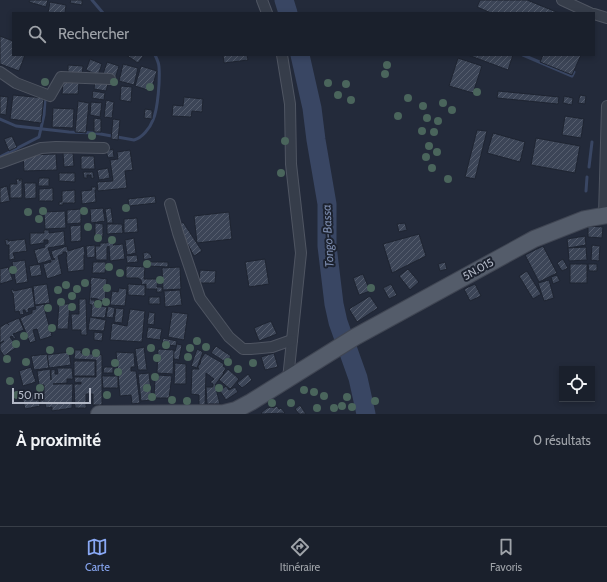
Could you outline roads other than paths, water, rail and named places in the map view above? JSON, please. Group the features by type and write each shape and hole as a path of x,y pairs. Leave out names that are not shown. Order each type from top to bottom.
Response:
{"main road":[{"name":"5N.015","path":"99,414 224,413 236,410 356,336 534,239 579,221 605,215"}],"street":[{"path":"262,0 267,12"},
{"path":"562,0 588,12"},
{"path":"595,14 607,18"},
{"path":"282,56 290,104 291,164 301,253 288,379"},
{"path":"0,72 16,82 50,96 61,77 110,79"},
{"path":"605,215 607,106"},
{"path":"0,162 41,148 104,148"},
{"path":"170,204 178,234 200,298 229,337 243,349 251,350 272,347 292,340"}],"waterway":[{"path":"92,0 102,12"},
{"name":"Tongo-Bassa","path":"284,0 288,12"},
{"path":"0,119 16,126 69,132 95,133 134,140 137,139 143,135 150,126 155,115 159,72 159,64 155,56"},
{"name":"Tongo-Bassa","path":"300,56 312,108 327,204 327,246 334,304 338,322 358,378 366,414"},
{"path":"525,56 572,76 574,72"},
{"path":"0,157 39,137 44,115 45,100 47,99"},
{"path":"589,167 592,142"},
{"path":"586,191 587,177"}]}
